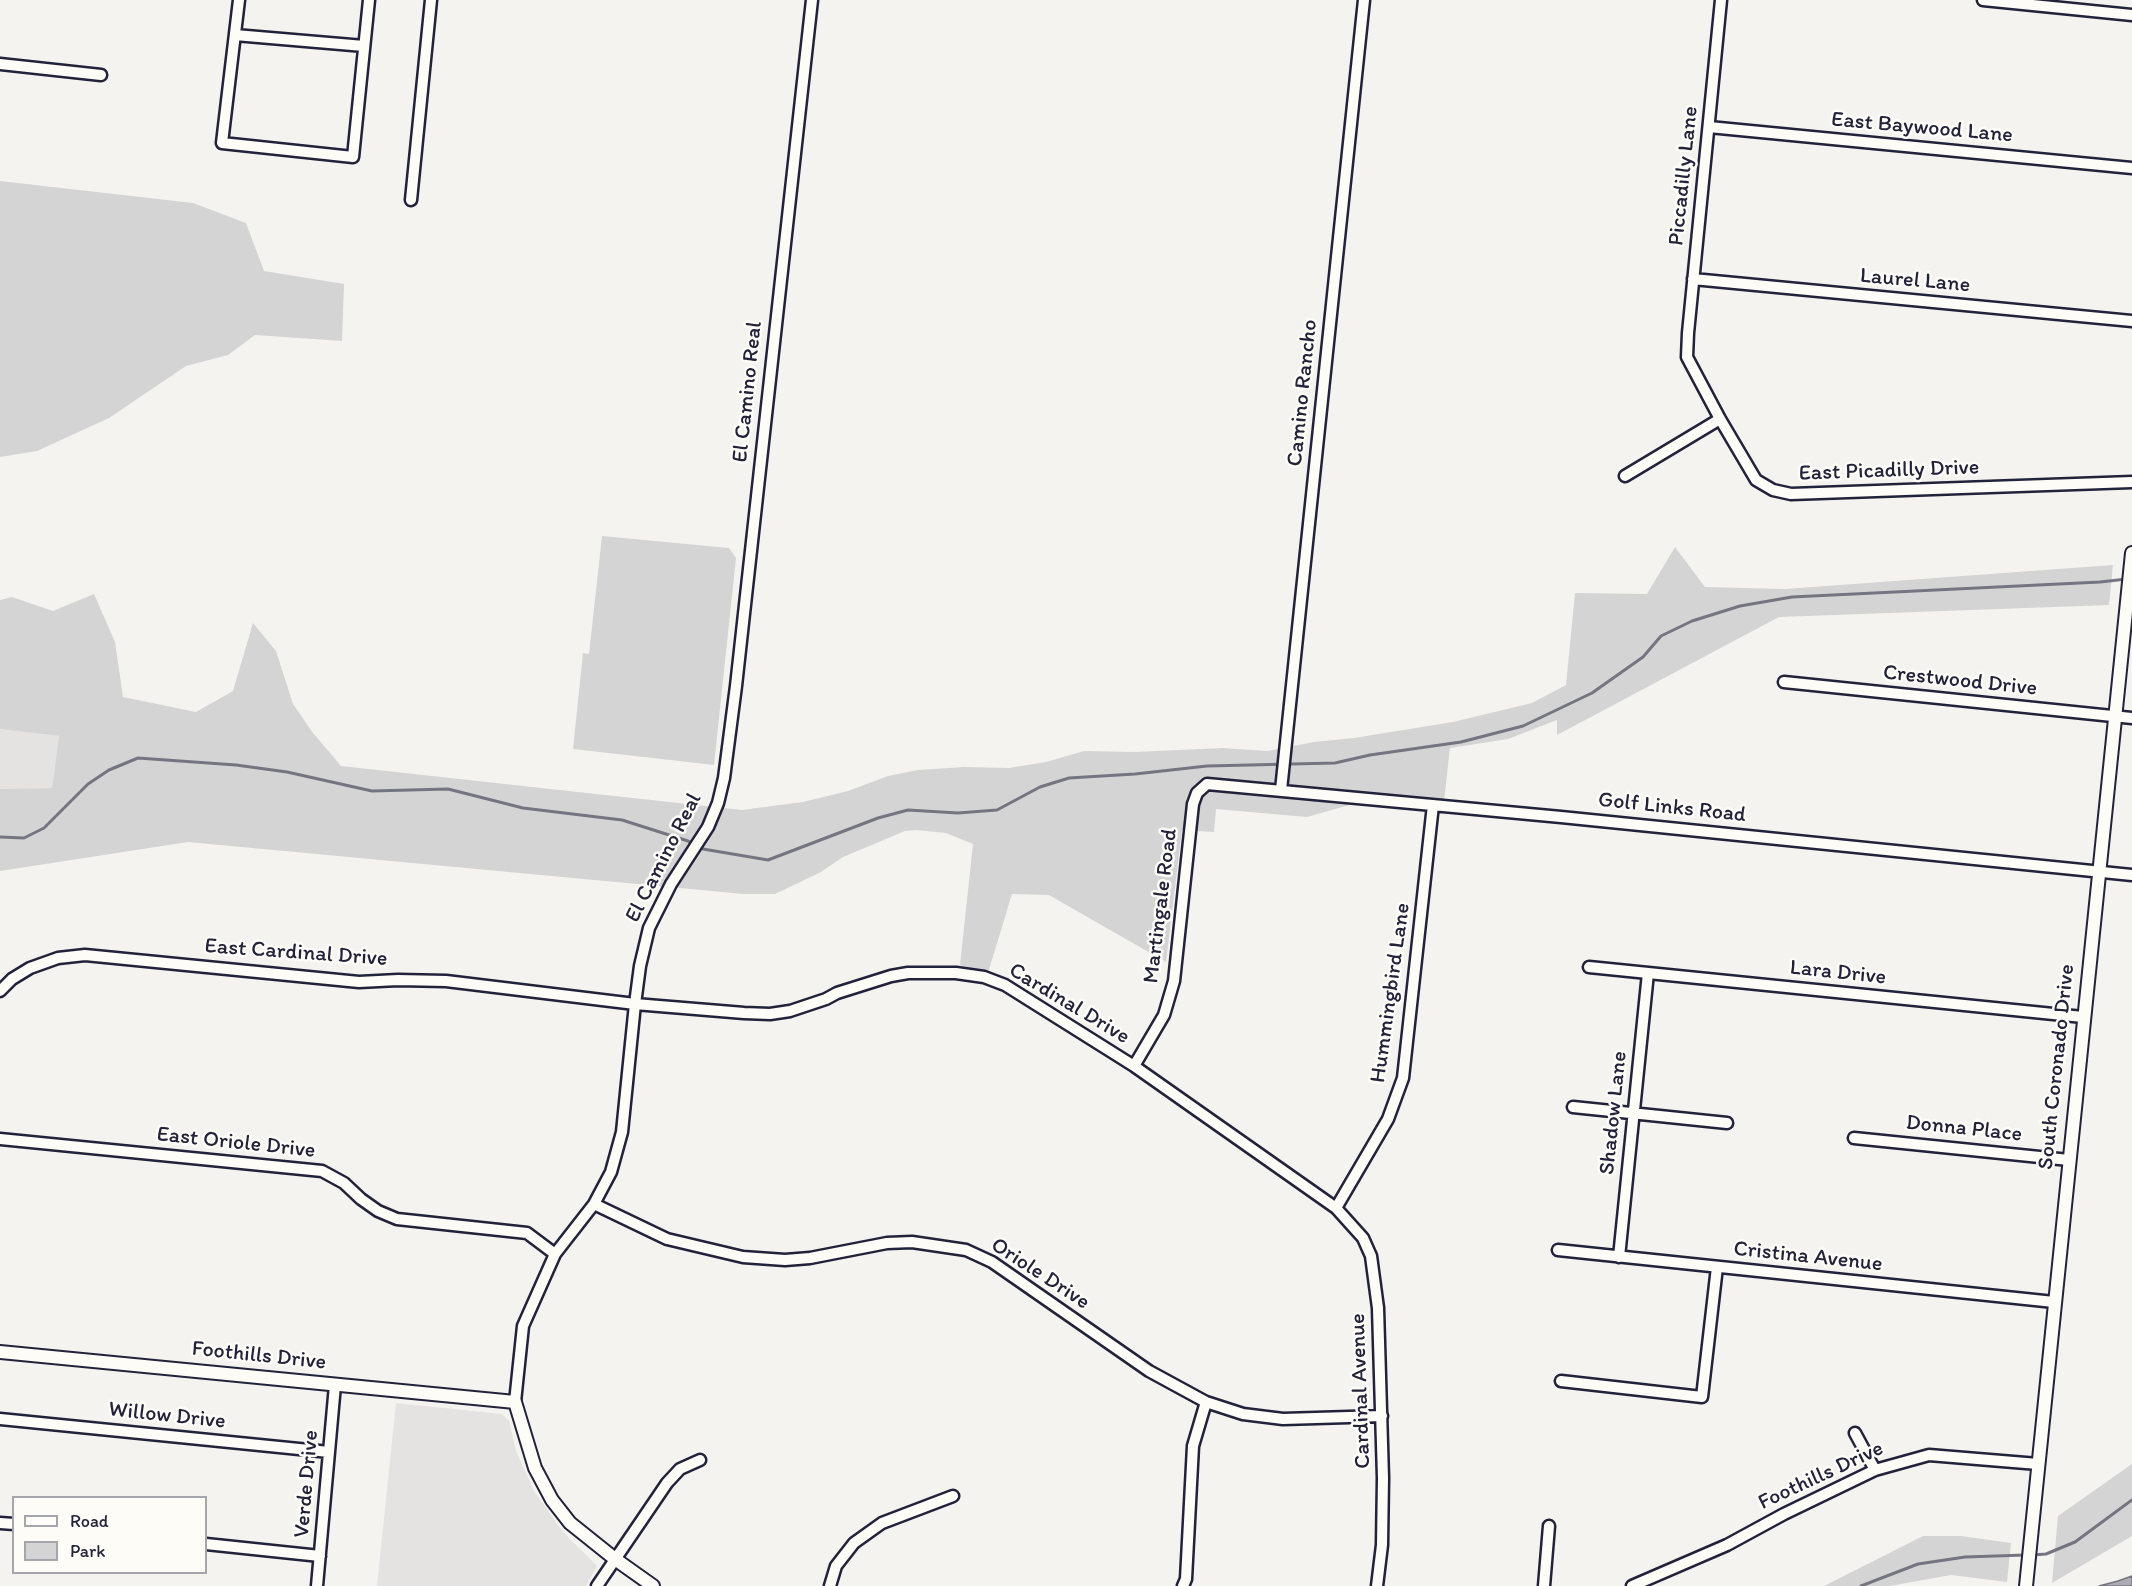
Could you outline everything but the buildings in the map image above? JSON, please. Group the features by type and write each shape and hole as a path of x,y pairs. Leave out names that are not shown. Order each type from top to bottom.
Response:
{"street":[{"path":"239,0 222,143 353,157 369,0"},
{"path":"411,200 431,0"},
{"name":"El Camino Real","path":"653,1586 570,1523 552,1500 535,1468 515,1402 523,1326 555,1254 594,1204 612,1172 622,1132 640,966 649,928 671,884 711,819 722,786 735,697 812,0"},
{"name":"Camino Rancho","path":"1281,790 1364,0"},
{"name":"Piccadilly Lane","path":"1687,357 1721,0"},
{"path":"1983,0 2132,15"},
{"path":"234,35 364,46"},
{"path":"0,64 102,75"},
{"name":"East Baywood Lane","path":"1709,127 2132,168"},
{"name":"Laurel Lane","path":"1693,279 2132,321"},
{"name":"East Picadilly Drive","path":"1687,357 1756,480 1773,490 1791,494 2132,482"},
{"path":"1625,476 1720,419"},
{"name":"South Coronado Drive","path":"2026,1586 2132,553"},
{"name":"Crestwood Drive","path":"1784,682 2132,718"},
{"name":"Golf Links Road","path":"1208,784 2132,875"},
{"name":"Martingale Road","path":"1134,1066 1164,1015 1174,981 1193,804 1197,793 1208,784"},
{"name":"Hummingbird Lane","path":"1336,1208 1388,1119 1403,1078 1433,805"},
{"name":"East Cardinal Drive","path":"0,991 12,979 30,968 58,958 85,955 359,982 446,981 635,1004"},
{"name":"Lara Drive","path":"1589,967 2083,1017"},
{"name":"Cardinal Drive","path":"635,1004 770,1014 805,1006 837,993 908,973 956,973 984,977 1005,985 1134,1066 1336,1208"},
{"name":"Shadow Lane","path":"1618,1257 1648,973"},
{"path":"1573,1107 1726,1123"},
{"name":"Donna Place","path":"1854,1137 2069,1160"},
{"name":"East Oriole Drive","path":"0,1139 322,1171 344,1183 360,1199 378,1211 397,1219 526,1233 555,1254"},
{"name":"Oriole Drive","path":"594,1204 667,1239 743,1257 785,1260 810,1258 903,1242 966,1250 992,1262 1149,1371 1206,1402 1243,1414 1283,1419 1382,1416"},
{"name":"Cardinal Avenue","path":"1336,1208 1363,1238 1371,1256 1378,1308 1382,1416 1382,1545 1377,1586"},
{"name":"Cristina Avenue","path":"1558,1250 2054,1302"},
{"path":"1561,1381 1702,1397 1717,1267"},
{"name":"Foothills Drive","path":"0,1352 515,1402"},
{"name":"Verde Drive","path":"317,1586 335,1385"},
{"path":"1183,1586 1186,1579 1193,1446 1206,1402"},
{"name":"Willow Drive","path":"0,1419 329,1452"},
{"path":"1855,1433 1875,1470"},
{"name":"Foothills Drive","path":"1632,1586 1727,1545 1784,1514 1875,1470 1929,1455 2038,1464"},
{"path":"597,1586 667,1483 680,1469 700,1460"},
{"path":"830,1586 836,1566 854,1543 882,1523 953,1496"},
{"path":"1544,1586 1549,1526"},
{"path":"207,1544 320,1556"}],"shaded area":[{"path":"0,729 59,736 52,788 0,789"},
{"path":"396,1403 502,1414 509,1421 516,1451 534,1491 563,1532 597,1566 586,1586 377,1586"},
{"path":"2132,1576 2132,1586 2099,1586 2118,1581"}],"green space":[{"path":"0,181 193,203 246,223 264,271 344,284 342,341 255,335 228,355 186,366 109,418 37,451 0,457"},
{"path":"602,536 729,548 736,558 714,765 573,749 583,653 589,654"},
{"path":"1675,547 1705,587 1785,589 2113,565 2109,605 1779,617 1557,735 1557,720 1508,739 1450,748 1444,801 1360,802 1307,817 1216,809 1214,832 1182,830 1166,962 1049,895 1012,894 988,973 960,965 973,844 946,833 916,830 905,831 843,857 821,872 775,894 744,894 188,842 0,871 0,789 52,788 59,736 0,729 0,600 12,597 53,611 94,594 115,642 123,697 196,712 233,691 253,623 276,651 293,704 313,733 341,766 742,810 803,802 848,791 888,776 918,770 964,767 1009,768 1046,762 1084,751 1134,752 1223,748 1267,751 1453,722 1532,703 1566,685 1575,593 1647,594"},
{"path":"2132,1464 2132,1536 2052,1583 2058,1516"},
{"path":"1923,1536 1961,1536 2011,1543 2007,1582 1951,1575 1890,1586 1824,1586"}],"waterway":[{"path":"0,837 24,838 44,828 88,784 109,770 138,758 236,765 287,772 372,791 448,789 523,808 622,820 688,841 703,849 768,860 878,818 908,810 958,813 997,810 1040,787 1069,778 1207,766 1335,763 1370,755 1461,742 1523,726 1592,693 1643,657 1661,636 1692,621 1740,606 1792,597 2127,579"},
{"path":"2033,1555 2046,1554 2075,1542 2132,1500"},
{"path":"1861,1586 1918,1564 1965,1557 2026,1555"}]}
